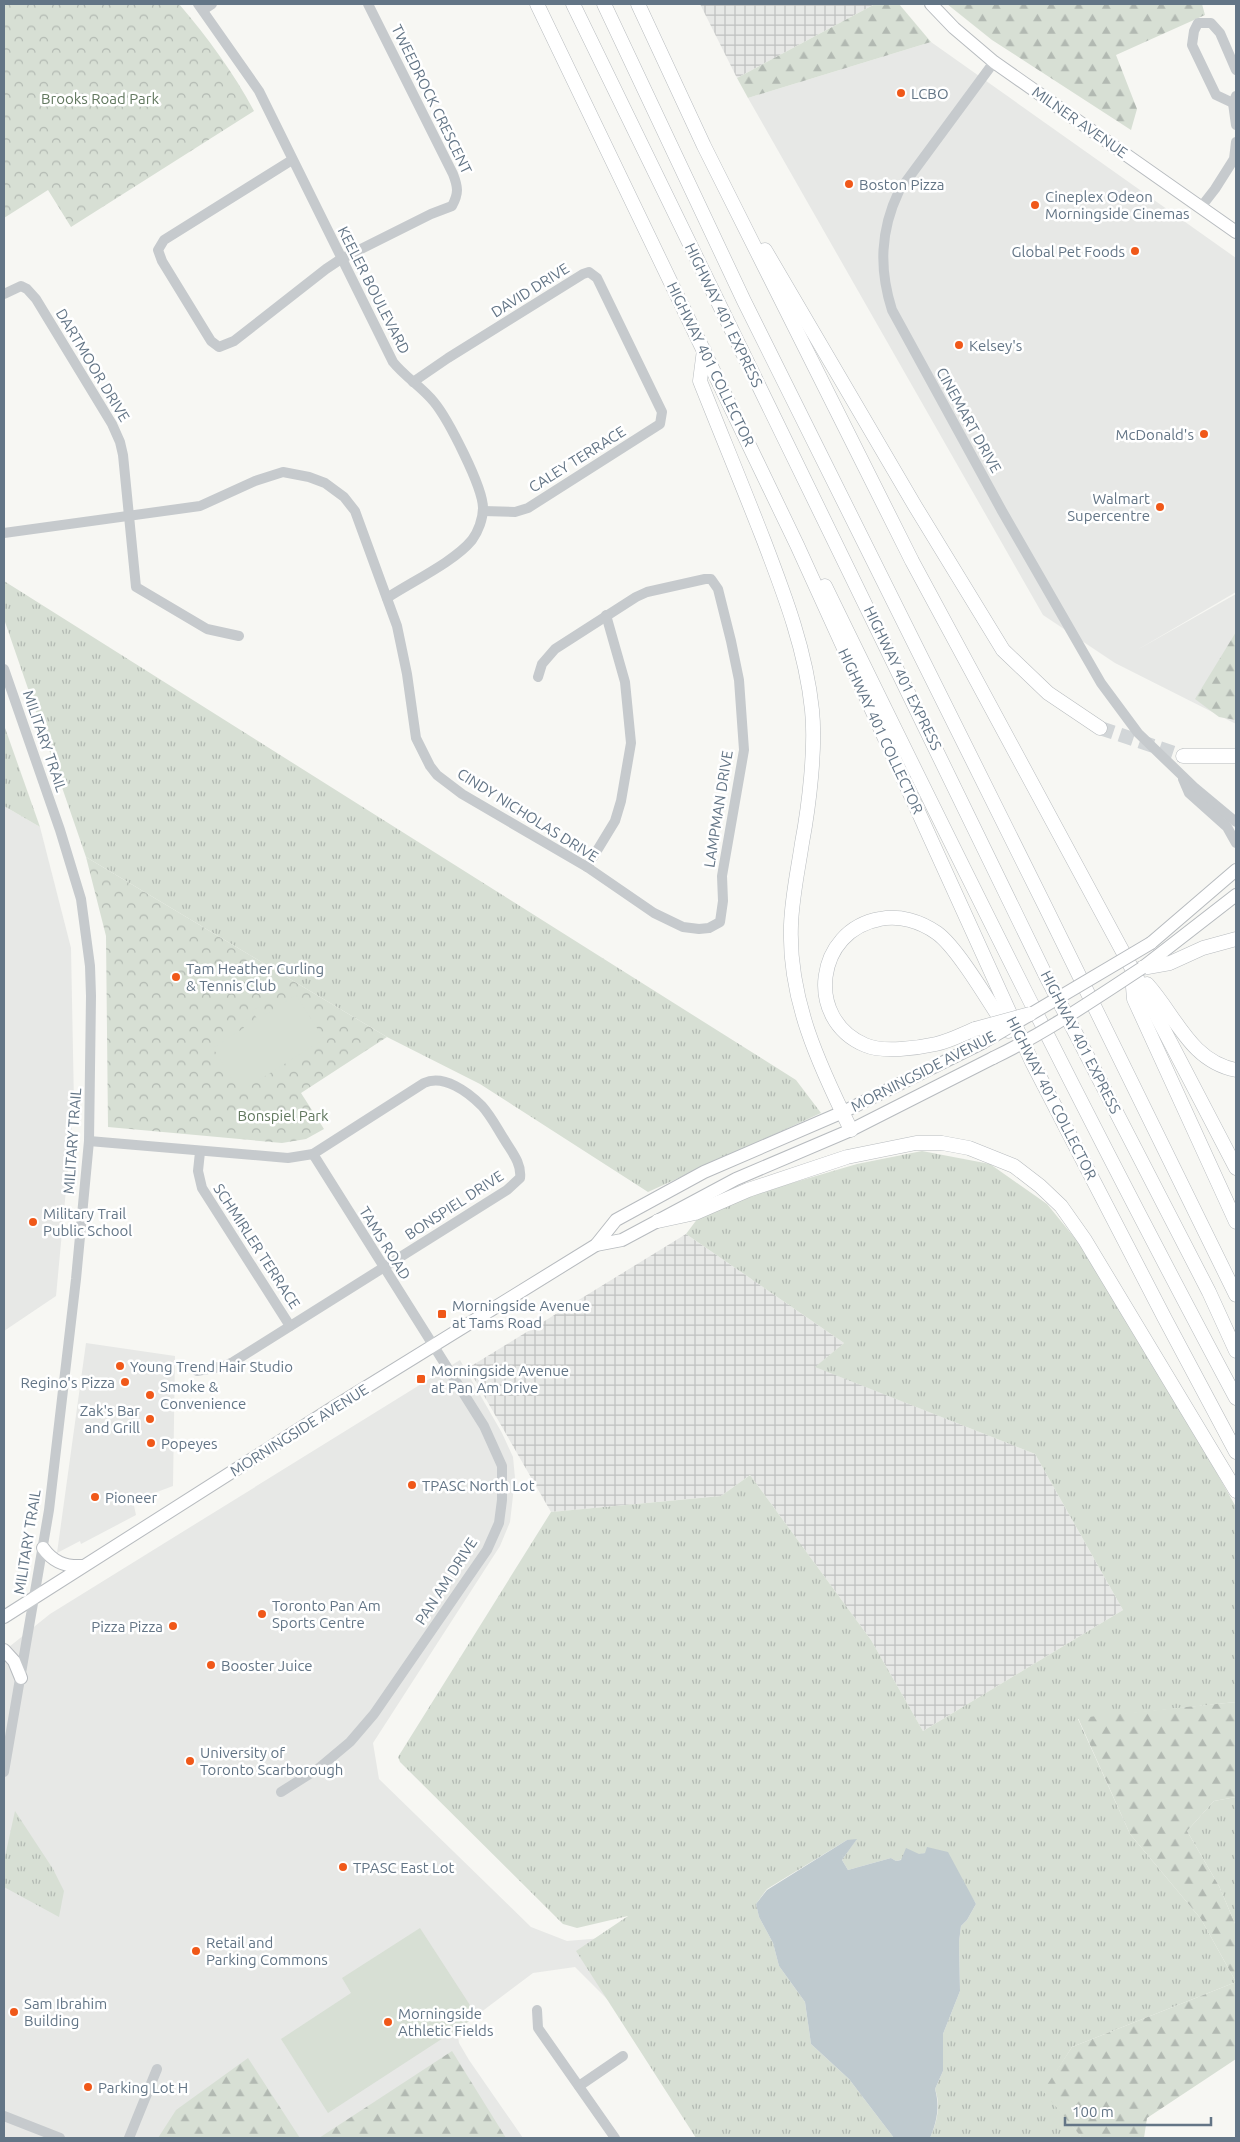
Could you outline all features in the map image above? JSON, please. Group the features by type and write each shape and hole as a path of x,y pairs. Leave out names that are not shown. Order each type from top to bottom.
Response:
{"highway":[{"name":"HIGHWAY 401 COLLECTOR","path":"537,4 797,545 1032,1062 1236,1452"},
{"name":"HIGHWAY 401 EXPRESS","path":"573,4 1046,976 1209,1292 1236,1351"},
{"name":"HIGHWAY 401 EXPRESS","path":"604,4 744,301 1236,1295"},
{"path":"638,4 704,146 912,561 1136,967 1236,1168"},
{"path":"704,146 1003,650 1048,693 1100,728"},
{"path":"704,350 700,381 783,592 808,677 812,713 812,744 803,842 795,883 791,925 792,959 796,990 804,1022 822,1071 851,1130"},
{"path":"797,545 813,562 910,762 1065,1071 1236,1398"},
{"path":"1183,756 1236,756"},
{"path":"1030,1014 975,1029 938,1044 885,1048 866,1046 850,1037 836,1024 828,1006 824,985 828,963 835,949 854,929 868,921 892,917 918,922 938,934 956,954 1020,1050 1032,1062"},
{"path":"1136,967 1170,963 1203,948 1236,939"},
{"path":"1136,967 1194,1048 1221,1066 1236,1070"},
{"path":"1136,967 1134,999 1236,1222"},
{"path":"658,1220 695,1213 748,1190 848,1157 916,1143 942,1143 968,1148 1014,1166 1040,1186 1061,1206 1085,1240 1236,1491"}],"main road":[{"name":"MILNER AVENUE","path":"931,4 954,28 994,62 1236,232"},
{"name":"MORNINGSIDE AVENUE","path":"4,1617 82,1566 596,1245 616,1220 704,1172 843,1112 982,1043 1151,943 1236,870"},
{"name":"MORNINGSIDE AVENUE","path":"596,1245 622,1240 736,1179 851,1130 1016,1047 1063,1019 1136,967 1156,957 1236,895"},
{"path":"43,1548 50,1558 54,1560 71,1566 82,1566"},
{"path":"4,1650 14,1661 21,1678"}],"street":[{"name":"TWEEDROCK CRESCENT","path":"292,160 164,240 158,250 162,261 211,341 219,347 234,341 341,259 431,214 452,206 458,195 458,187 453,174 368,4"},
{"name":"KEELER BOULEVARD","path":"204,6 259,91 393,362 433,400 444,417 479,489 484,511"},
{"path":"1236,70 1220,33 1211,23 1198,23 1194,31 1192,45 1216,95 1235,99 1236,125"},
{"name":"CINEMART DRIVE","path":"994,62 900,191 890,210 884,236 885,289 892,310 902,330 1002,511 1101,683 1138,733 1182,776 1236,822"},
{"path":"1201,207 1234,159 1236,142"},
{"name":"DAVID DRIVE","path":"413,382 448,358 589,272 597,278 658,402"},
{"name":"DARTMOOR DRIVE","path":"4,294 21,286 36,299 112,424 123,455 128,516"},
{"name":"CALEY TERRACE","path":"484,511 515,512 528,508 657,427 662,419 662,412 658,402"},
{"path":"4,533 200,506 255,480 276,474 294,473 309,476 335,488 355,511 387,598 458,553 472,540 480,525 484,511"},
{"path":"128,516 136,587 207,629 239,636"},
{"name":"LAMPMAN DRIVE","path":"538,677 542,664 553,651 606,615 647,592 688,582 711,579 718,589 737,666 744,750 722,876 722,908 720,922 717,925"},
{"name":"CINDY NICHOLAS DRIVE","path":"387,598 397,626 405,663 416,738 430,766 437,775 462,794 587,868 664,919 683,926 709,928 717,925"},
{"path":"587,868 615,821 621,801 630,743 625,682 606,615"},
{"name":"MILITARY TRAIL","path":"4,669 60,830 81,898 90,966 91,1095 89,1141 79,1251 43,1548 4,1772"},
{"name":"CINEMART DRIVE","path":"1182,776 1189,793 1227,827 1236,843"},
{"name":"BONSPIEL DRIVE","path":"89,1141 200,1152 288,1158 313,1154 432,1079 448,1082 482,1107 516,1159 521,1170 520,1178 515,1184 233,1362 224,1366 197,1370"},
{"name":"SCHMIRLER TERRACE","path":"200,1152 198,1171 202,1188 290,1326"},
{"name":"TAMS ROAD","path":"313,1154 433,1347"},
{"name":"PAN AM DRIVE","path":"282,1792 319,1768 350,1742 374,1714 487,1550 499,1523 502,1500 502,1466 484,1426 433,1347"},
{"path":"537,2010 538,2028 616,2138"},
{"path":"579,2086 623,2056"},
{"path":"129,2138 157,2069"},
{"path":"4,2116 60,2138"}],"shaded area":[{"path":"700,4 875,4 737,78"},
{"path":"931,42 1236,258 1236,592 1137,650 1236,594 1236,724 1115,663 1043,615 748,98"},
{"path":"4,806 40,827 71,948 74,1104 56,1296 4,1331"},
{"path":"686,1234 844,1343 816,1367 1035,1454 1123,1610 923,1731 871,1640 750,1475 721,1496 551,1512 468,1368"},
{"path":"86,1343 175,1356 173,1486 133,1501 136,1515 81,1544 80,1541 57,1553"},
{"name":"University of Toronto Scarborough","path":"460,1360 502,1433 513,1457 515,1478 510,1522 500,1546 373,1743 379,1779 531,1927 567,1941 720,1928 620,2012 575,1967 533,1973 460,2028 459,2043 523,2138 4,2138 4,1651 50,1614"},
{"path":"857,1839 842,1860 848,1870 891,1858 896,1861 901,1860 906,1848 919,1854 925,1853 927,1847 948,1852 976,1904 967,1920 961,1926 959,1942 960,1991 943,2034 943,2071 935,2089 937,2114 930,2138 894,2138 849,2079 811,2044 805,2002 779,1966 773,1943 759,1917 756,1904 767,1890 847,1840"}],"green space":[{"name":"Brooks Road Park","path":"4,4 179,4 220,56 254,111 71,227 48,190 4,218"},
{"path":"875,4 899,4 931,42 748,98 737,78"},
{"path":"947,4 1202,4 1205,15 1116,55 1137,109 1131,130 992,40"},
{"path":"4,581 796,1080 821,1113 648,1192 480,1084 387,1037 86,857 4,619"},
{"path":"1236,632 1236,720 1219,717 1195,699"},
{"path":"4,725 40,827 4,806"},
{"name":"Bonspiel Park","path":"86,857 387,1037 301,1093 324,1129 306,1139 282,1143 108,1127 106,936"},
{"path":"296,995 324,1039 240,1092 213,1048 244,1028 241,1023 250,1018 253,1023 258,1020 252,1011 260,1006 265,1015"},
{"path":"922,1151 990,1164 1047,1204 1078,1242 1193,1431 1236,1507 1236,1702 1078,1719 1130,1834 1201,1919 1236,1982 1072,2047 1044,2091 1082,2138 930,2138 937,2114 938,2102 935,2089 943,2071 943,2034 960,1991 959,1942 961,1926 967,1920 976,1904 965,1886 925,1853 896,1861 891,1858 848,1870 842,1860 856,1840 847,1840 767,1889 756,1904 759,1917 773,1943 779,1966 805,2002 811,2044 849,2079 894,2138 696,2138 576,1951 628,1916 577,1928 563,1924 400,1762 398,1757 551,1512 721,1496 750,1475 871,1640 923,1731 1123,1610 1035,1454 815,1367 844,1343 686,1234 701,1214 751,1195 857,1164"},
{"path":"1236,1702 1236,1797 1214,1801 1187,1831 1219,1886 1236,1926 1236,1982 1201,1919 1130,1834 1078,1718"},
{"path":"1236,1797 1236,1926 1219,1886 1187,1831 1214,1801"},
{"path":"15,1811 53,1869 64,1891 59,1917 4,1887 4,1861"},
{"name":"Morningside Athletic Fields","path":"420,1928 477,2016 328,2113 281,2039 351,1993 342,1978"},
{"path":"1236,1982 1236,2059 1147,2118 1144,2138 1082,2138 1043,2091 1072,2047"},
{"path":"452,2051 506,2138 319,2138"},
{"path":"248,2058 300,2138 158,2138 176,2110"}],"tunnel":[{"path":"1100,728 1183,756"}],"place":[{"name":"LCBO","path":"901,93"},
{"name":"Boston Pizza","path":"849,184"},
{"name":"Cineplex Odeon Morningside Cinemas","path":"1035,205"},
{"name":"Global Pet Foods","path":"1135,251"},
{"name":"Kelsey's","path":"959,345"},
{"name":"McDonald's","path":"1204,434"},
{"name":"Walmart Supercentre","path":"1160,507"},
{"name":"Tam Heather Curling & Tennis Club","path":"176,977"},
{"name":"Military Trail Public School","path":"33,1222"},
{"name":"Morningside Avenue at Tams Road","path":"442,1314"},
{"name":"Young Trend Hair Studio","path":"120,1366"},
{"name":"Morningside Avenue at Pan Am Drive","path":"421,1379"},
{"name":"Regino's Pizza","path":"125,1382"},
{"name":"Smoke & Convenience","path":"150,1395"},
{"name":"Zak's Bar and Grill","path":"150,1419"},
{"name":"Popeyes","path":"151,1443"},
{"name":"TPASC North Lot","path":"412,1485"},
{"name":"Pioneer","path":"95,1497"},
{"name":"Toronto Pan Am Sports Centre","path":"262,1614"},
{"name":"Pizza Pizza","path":"173,1626"},
{"name":"Booster Juice","path":"211,1665"},
{"name":"University of Toronto Scarborough","path":"190,1761"},
{"name":"TPASC East Lot","path":"343,1867"},
{"name":"Retail and Parking Commons","path":"196,1951"},
{"name":"Sam Ibrahim Building","path":"14,2012"},
{"name":"Morningside Athletic Fields","path":"388,2022"},
{"name":"Parking Lot H","path":"88,2087"}]}
